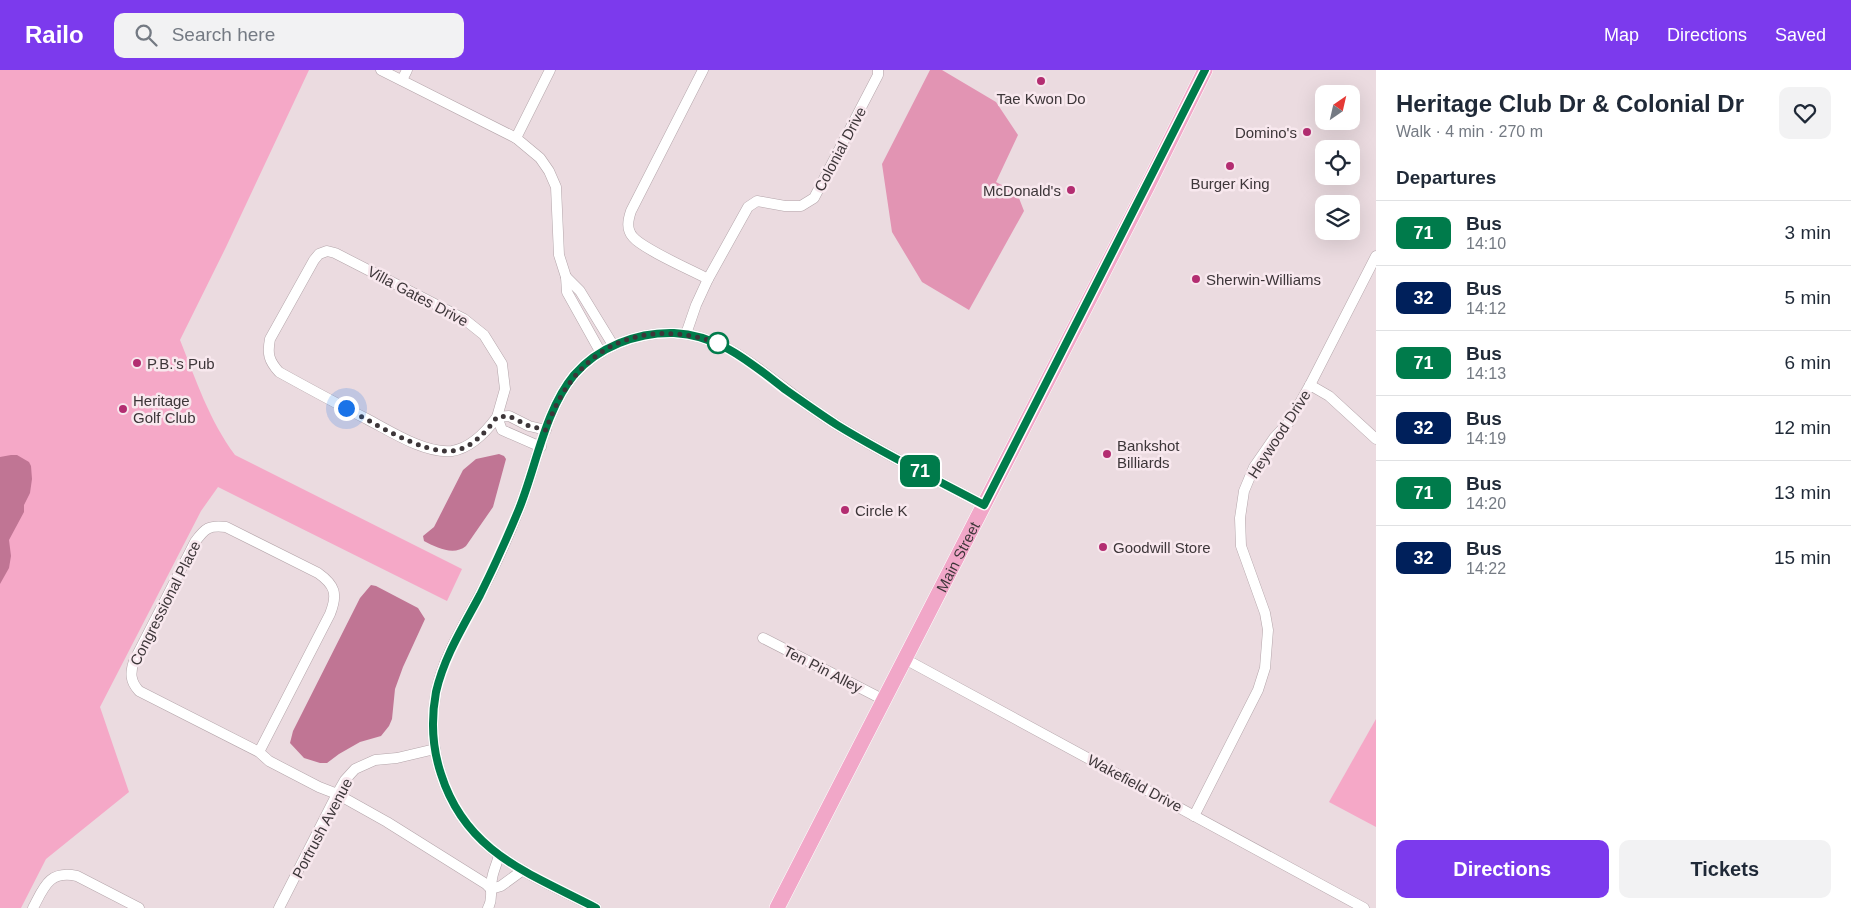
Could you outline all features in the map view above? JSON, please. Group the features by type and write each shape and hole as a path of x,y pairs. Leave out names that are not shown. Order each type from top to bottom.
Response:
{"main road":[{"name":"Main Street","path":"777,908 1205,70"}],"street":[{"path":"381,70 516,138 540,158 549,171 556,187 559,255 566,277 567,292 601,353"},
{"path":"402,80 408,70"},
{"path":"516,138 550,70"},
{"path":"703,70 631,211 628,223 632,236 642,244 708,279"},
{"name":"Colonial Drive","path":"686,334 708,279 748,207 757,200 786,206 801,206 814,198 874,84 878,70"},
{"name":"Villa Gates Drive","path":"327,251 335,253 376,272 464,319 484,335 502,364 505,389 497,417 485,433 467,446 453,451 439,451 410,441 279,372 271,363 267,351 270,339 319,254 327,251"},
{"name":"Heywood Drive","path":"1194,816 1258,690 1265,668 1268,630 1265,614 1241,546 1240,518 1244,491 1254,467 1274,438 1290,422 1376,256"},
{"path":"566,277 580,291 613,345"},
{"path":"596,908 522,870 485,845 467,825 456,808 440,773 432,731 433,710 449,653 491,572 520,507 556,405 573,376 583,366 613,345 631,339 656,334 686,334 712,341 735,351 840,427 984,505"},
{"path":"1310,385 1329,396 1376,439"},
{"path":"541,447 502,430 497,417 509,416 529,426 546,430"},
{"name":"Congressional Place","path":"259,752 330,614 334,604 335,592 329,580 318,573 226,527 214,526 202,531 195,542 134,661 130,672 132,684 139,691 259,752 269,761 337,794 388,822 486,884 491,890"},
{"name":"Ten Pin Alley","path":"763,638 884,700"},
{"name":"Wakefield Drive","path":"905,659 1364,908"},
{"name":"Portrush Avenue","path":"279,908 337,794 345,780 355,769 375,760 397,758 435,749"},
{"path":"488,908 492,898 492,879 498,855"},
{"path":"491,890 501,886 522,870"},
{"path":"33,908 46,883 56,875 68,874 77,876 139,908"}],"shaded area":[{"name":"Heritage Golf Club","path":"0,70 309,70 180,340 210,414 235,455 462,569 447,601 218,487 201,511 100,707 129,792 46,859 21,908 0,908"},
{"path":"930,70 942,70 996,102 1018,135 996,182 1017,193 1024,211 969,310 922,282 892,232 882,164"},
{"path":"499,454 506,459 493,507 466,546 451,551 424,541 423,536 434,527 463,470 476,459"},
{"path":"17,455 29,462 32,479 30,493 24,505 24,512 9,540 11,556 9,568 0,584 0,457"},
{"path":"371,585 418,608 425,619 395,689 392,719 381,736 360,742 327,763 304,758 290,743 293,731 360,598"},
{"path":"1376,719 1376,827 1329,802"}],"bus line":[{"name":"71","path":"596,908 522,870 485,845 467,825 448,792 440,773 432,731 433,710 437,690 449,653 491,572 520,507 551,416 573,376 583,366 613,345 631,339 671,333 700,337 735,351 786,390 840,427 984,505 1205,70"}],"place":[{"name":"Tae Kwon Do","path":"1041,81"},
{"name":"Domino's","path":"1307,132"},
{"name":"Burger King","path":"1230,166"},
{"name":"McDonald's","path":"1071,190"},
{"name":"Sherwin-Williams","path":"1196,279"},
{"name":"P.B.'s Pub","path":"137,363"},
{"name":"Heritage Golf Club","path":"123,409"},
{"name":"Bankshot Billiards","path":"1107,454"},
{"name":"Circle K","path":"845,510"},
{"name":"Goodwill Store","path":"1103,547"}],"route":[{"path":"346,408 410,441 439,451 453,451 467,446 485,433 497,417 509,416 529,426 546,430 556,405 573,376 583,366 613,345 631,339 671,333 700,337 723,345 718,343"}]}
